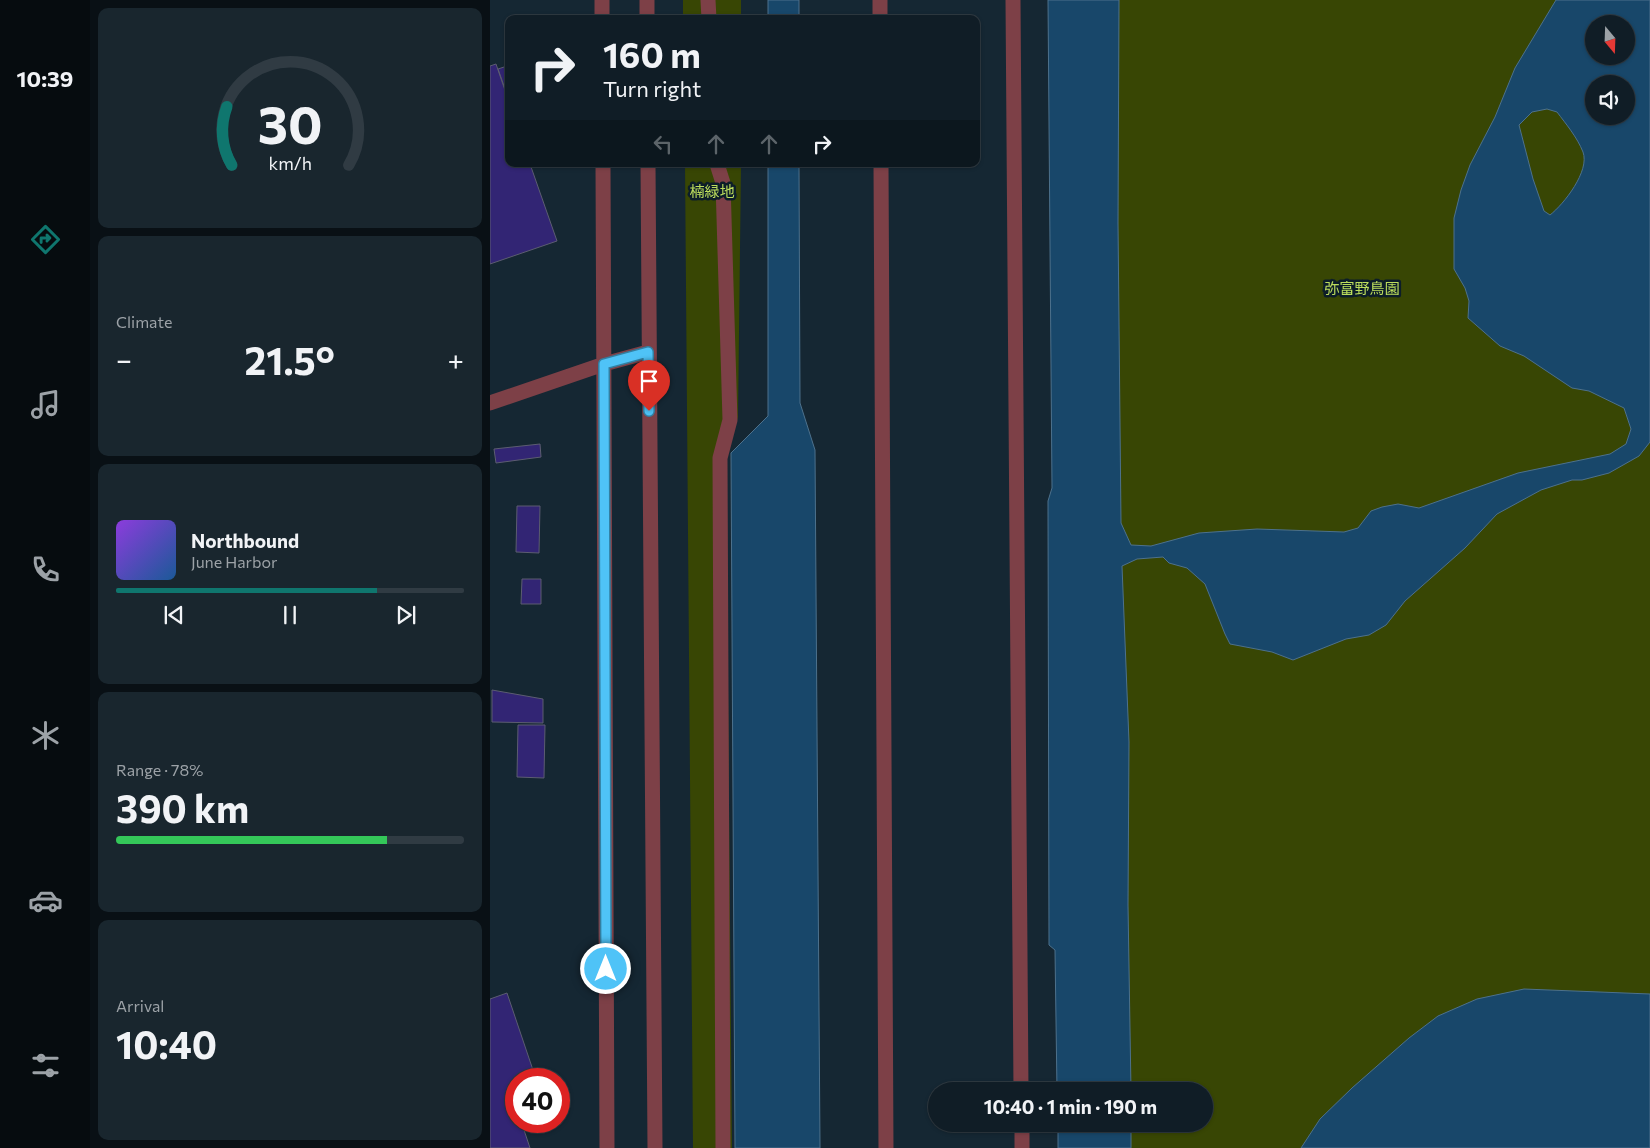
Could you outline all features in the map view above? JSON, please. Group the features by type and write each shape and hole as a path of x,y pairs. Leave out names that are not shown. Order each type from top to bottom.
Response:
{"street":[{"path":"602,0 602,15"},
{"path":"647,0 647,15"},
{"path":"708,0 708,15"},
{"path":"880,0 880,15"},
{"path":"1013,0 1022,1082"},
{"path":"603,167 607,1148"},
{"path":"648,167 655,1148"},
{"path":"718,167 724,183 730,420 720,458 723,1148"},
{"path":"881,167 886,1148"},
{"path":"490,403 604,364 648,352"},
{"path":"1022,1132 1022,1148"}],"green space":[{"path":"683,0 741,0 741,15 683,15"},
{"name":"弥富野鳥園","path":"1073,0 1650,0 1650,1148 1078,1148 1078,1132 1213,1132 1213,1082 1078,1082"},
{"name":"楠緑地","path":"685,167 741,167 738,417 726,459 732,1148 693,1148"}],"water":[{"path":"768,0 799,0 799,15 768,15"},
{"path":"1048,0 1119,0 1118,223 1121,523 1131,545 1151,546 1199,533 1257,529 1344,532 1358,528 1371,511 1382,507 1398,504 1419,508 1518,473 1610,454 1626,444 1631,429 1624,408 1589,391 1572,388 1524,356 1500,346 1468,318 1469,301 1465,288 1454,269 1454,218 1470,165 1495,117 1515,68 1556,0 1650,0 1650,442 1639,456 1609,473 1582,480 1572,480 1541,490 1497,514 1465,548 1405,601 1386,625 1369,635 1346,639 1293,660 1272,652 1230,644 1205,584 1187,568 1169,563 1163,557 1137,559 1122,566 1129,742 1128,905 1131,1082 1057,1082 1055,950 1049,945 1048,501 1052,488","holes":["1547,109 1557,112 1575,136 1581,146 1584,160 1583,168 1574,186 1562,203 1550,215 1544,211 1533,179 1519,125 1532,112"]},
{"path":"768,167 799,167 800,403 815,450 820,1148 735,1148 731,453 768,416"},
{"path":"1524,989 1650,994 1650,1148 1301,1148 1320,1119 1352,1088 1409,1038 1438,1016 1477,999"},
{"path":"1058,1132 1131,1132 1131,1148 1058,1148"}],"building":[{"path":"496,64 505,90 505,167 531,167 557,241 490,264 490,66"},
{"path":"505,67 505,89 498,69"},
{"path":"540,444 541,457 496,463 494,449"},
{"path":"517,506 540,506 539,553 516,552"},
{"path":"522,579 541,579 541,604 521,604"},
{"path":"492,690 543,699 543,723 492,722"},
{"path":"518,725 545,725 544,778 517,777"},
{"path":"507,993 532,1068 505,1068 505,1133 525,1133 530,1148 490,1148 490,999"}],"route":[{"path":"606,969 604,364 648,352 649,411"}]}
